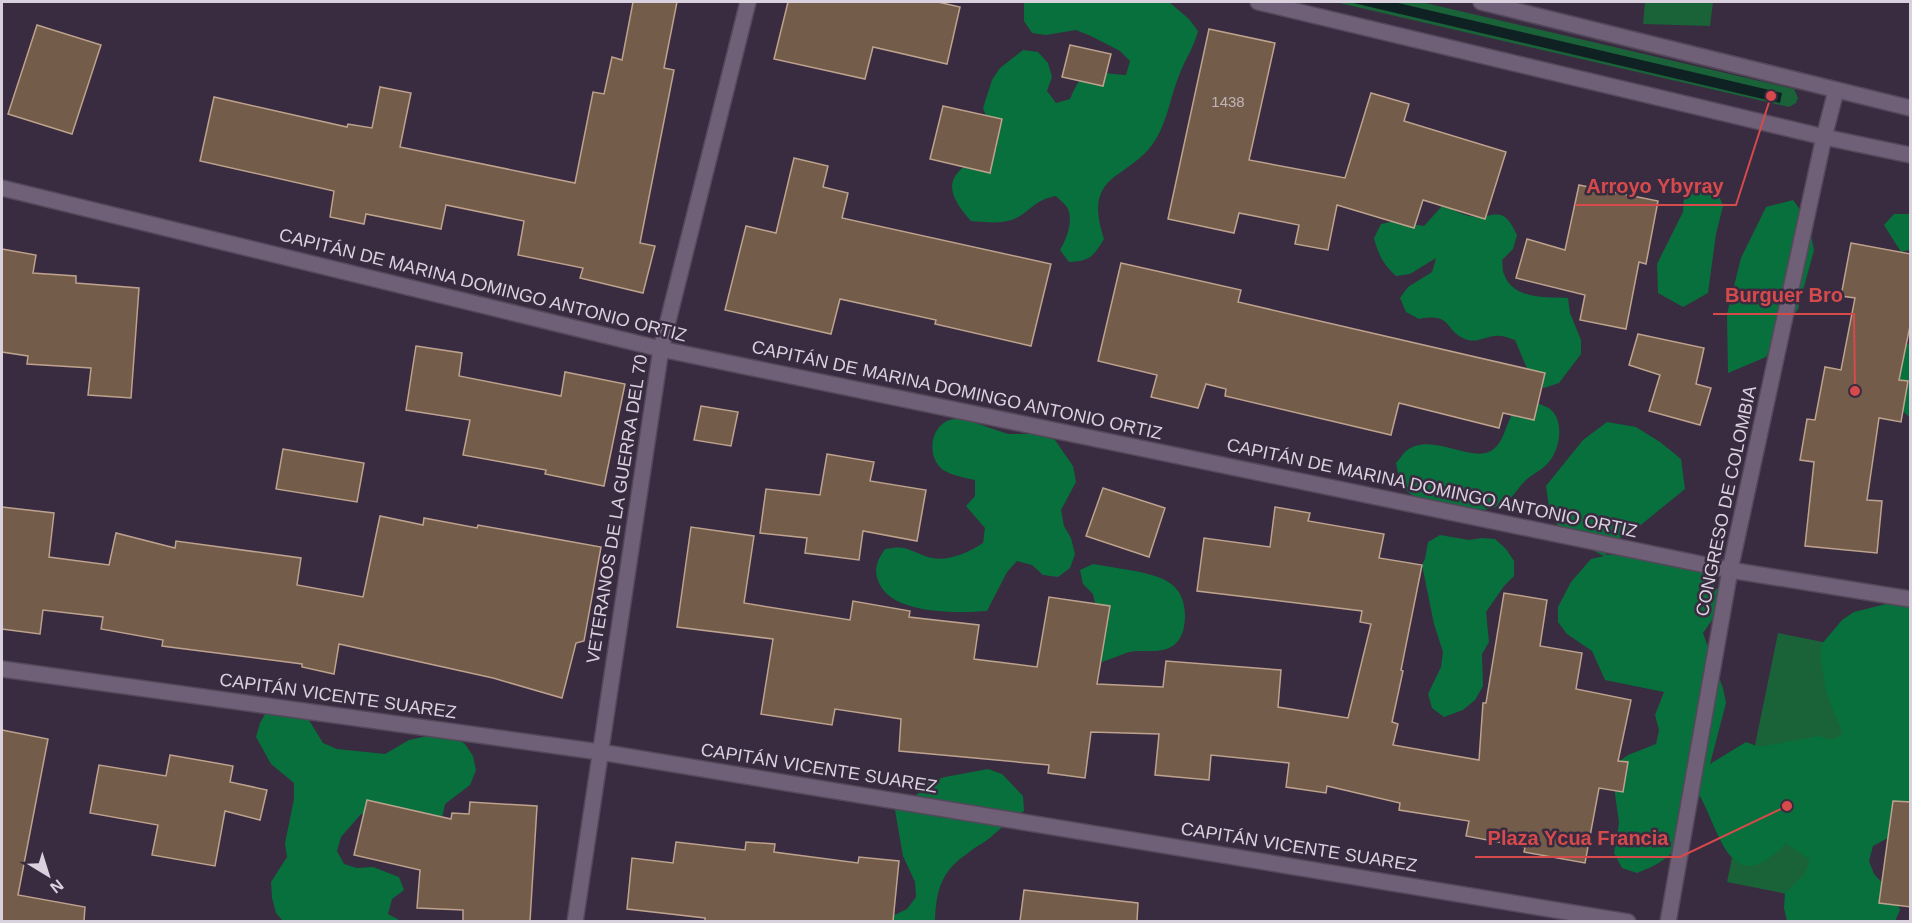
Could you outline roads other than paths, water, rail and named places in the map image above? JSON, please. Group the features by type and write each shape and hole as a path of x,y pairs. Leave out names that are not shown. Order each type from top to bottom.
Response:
{"street":[{"name":"VETERANOS DE LA GUERRA DEL 70","path":"575,921 661,349 748,2"},
{"path":"1258,2 1824,137 1911,155"},
{"path":"1482,2 1911,108"},
{"name":"CONGRESO DE COLOMBIA","path":"1668,921 1730,570 1836,91"},
{"name":"CAPITÁN DE MARINA DOMINGO ANTONIO ORTIZ","path":"2,188 661,349 1730,570 1911,599"},
{"name":"CAPITÁN VICENTE SUAREZ","path":"2,669 600,752 1628,921"}],"place":[{"name":"Arroyo Ybyray","path":"1771,96"},
{"name":"Burguer Bro","path":"1855,391"},
{"name":"Plaza Ycua Francia","path":"1787,806"}]}
